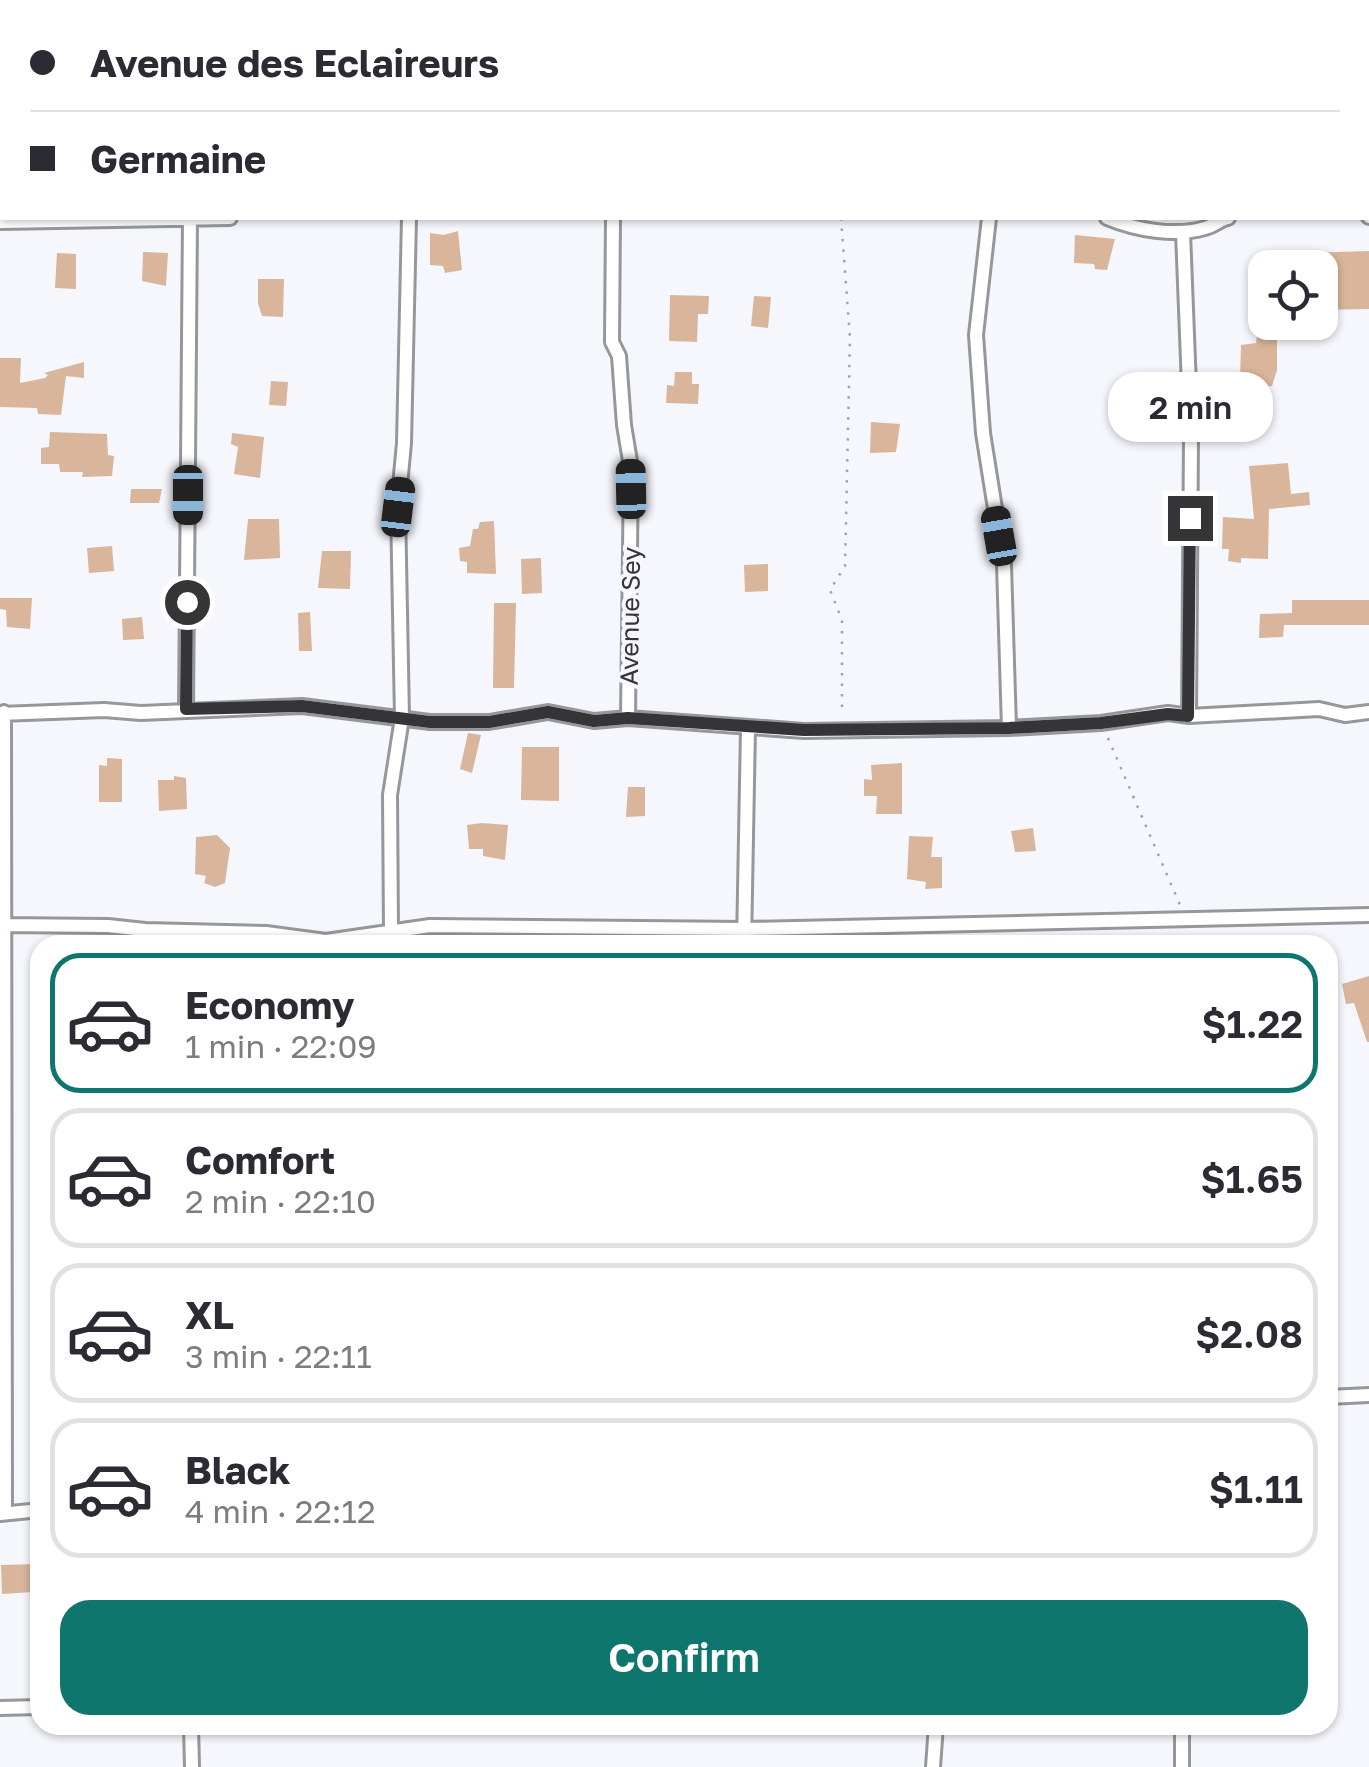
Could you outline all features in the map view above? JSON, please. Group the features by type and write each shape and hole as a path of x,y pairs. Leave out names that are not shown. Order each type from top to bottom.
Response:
{"street":[{"path":"0,222 127,220"},
{"path":"186,709 190,220"},
{"path":"391,930 390,795 402,718 398,507 404,442 410,220"},
{"name":"Avenue Sey","path":"613,220 612,342 619,356 631,467 628,718"},
{"path":"989,220 976,335 983,433 1004,566 1009,728"},
{"path":"1115,220 1152,230 1184,232 1212,226 1220,220"},
{"path":"1184,232 1191,438 1188,716"},
{"path":"30,1511 3,1514 2,713 140,713 302,706 430,722 489,722 548,712 594,721 628,718 748,728 841,730 1009,728 1101,723 1168,714 1319,709 1344,715 1369,712"},
{"path":"745,935 748,728"},
{"path":"361,935 461,925 746,929 1369,916"},
{"path":"3,925 281,935"},
{"path":"1338,1397 1369,1395"},
{"path":"0,1708 30,1707"},
{"path":"191,1735 192,1767"},
{"path":"933,1767 935,1735"},
{"path":"1182,1735 1182,1767"}],"path":[{"path":"841,220 850,338 845,566 830,590 842,620 841,730"},
{"path":"1101,723 1186,919"}],"building":[{"path":"458,231 462,270 445,273 443,266 430,265 430,233"},
{"path":"1075,235 1115,239 1107,270 1095,269 1094,264 1074,263"},
{"path":"1369,251 1369,309 1338,310 1338,252"},
{"path":"143,252 168,253 166,286 142,281"},
{"path":"57,253 76,254 76,289 55,288"},
{"path":"258,279 284,279 283,317 262,316"},
{"path":"670,295 709,296 708,314 698,314 697,342 669,341"},
{"path":"754,296 771,297 768,328 751,326"},
{"path":"1277,340 1277,370 1272,386 1250,388 1251,379 1240,381 1241,345"},
{"path":"0,358 21,358 20,383 45,378 48,375 44,373 84,362 84,378 66,376 61,415 38,414 37,408 0,407"},
{"path":"675,372 692,372 692,384 699,384 698,404 666,403 667,385 674,386"},
{"path":"271,381 288,382 286,406 269,405"},
{"path":"871,422 900,424 896,452 870,453"},
{"path":"50,432 107,434 108,455 114,456 112,476 82,477 83,472 60,472 59,464 41,464 41,448 49,447"},
{"path":"232,433 264,437 260,478 234,474 238,447 231,444"},
{"path":"1288,463 1291,494 1309,492 1310,505 1269,509 1268,559 1228,561 1229,549 1222,549 1223,517 1254,519 1249,466"},
{"path":"131,489 162,489 159,503 130,503"},
{"path":"248,519 279,519 280,558 244,560"},
{"path":"494,521 496,574 467,573 467,562 460,561 459,548 470,546 473,529 478,529 480,522"},
{"path":"112,546 114,571 89,573 87,548"},
{"path":"322,551 351,551 350,589 318,588"},
{"path":"541,558 542,593 522,594 521,559"},
{"path":"768,564 768,591 745,592 744,565"},
{"path":"0,598 32,598 30,629 7,627 6,610 0,609"},
{"path":"1292,600 1369,600 1369,625 1284,625 1283,637 1259,638 1260,614 1292,613"},
{"path":"494,603 516,603 514,688 493,688"},
{"path":"310,612 312,651 299,651 298,613"},
{"path":"142,617 144,639 123,640 122,619"},
{"path":"468,733 481,735 472,773 460,769"},
{"path":"522,747 559,747 559,801 521,800"},
{"path":"107,758 122,759 122,802 99,802 99,765 107,766"},
{"path":"902,763 902,814 876,814 877,796 864,796 864,779 872,780 871,765"},
{"path":"174,776 186,778 187,809 159,811 158,780 174,780"},
{"path":"628,787 645,787 645,816 626,817"},
{"path":"467,825 508,825 505,860 483,856 483,849 469,849"},
{"path":"1033,828 1036,851 1015,852 1011,831"},
{"path":"217,835 230,848 225,883 215,887 204,883 206,876 195,874 196,837"},
{"path":"909,836 933,837 931,857 942,857 942,888 925,889 926,882 907,879"},
{"path":"1369,976 1367,1042 1354,1003 1346,1004 1342,984"},
{"path":"30,1564 30,1592 2,1594 1,1565"}],"route":[{"path":"187,602 186,709 302,706 430,722 489,722 548,712 594,721 628,718 804,730 1009,728 1101,723 1168,714 1188,716 1190,518"}]}
